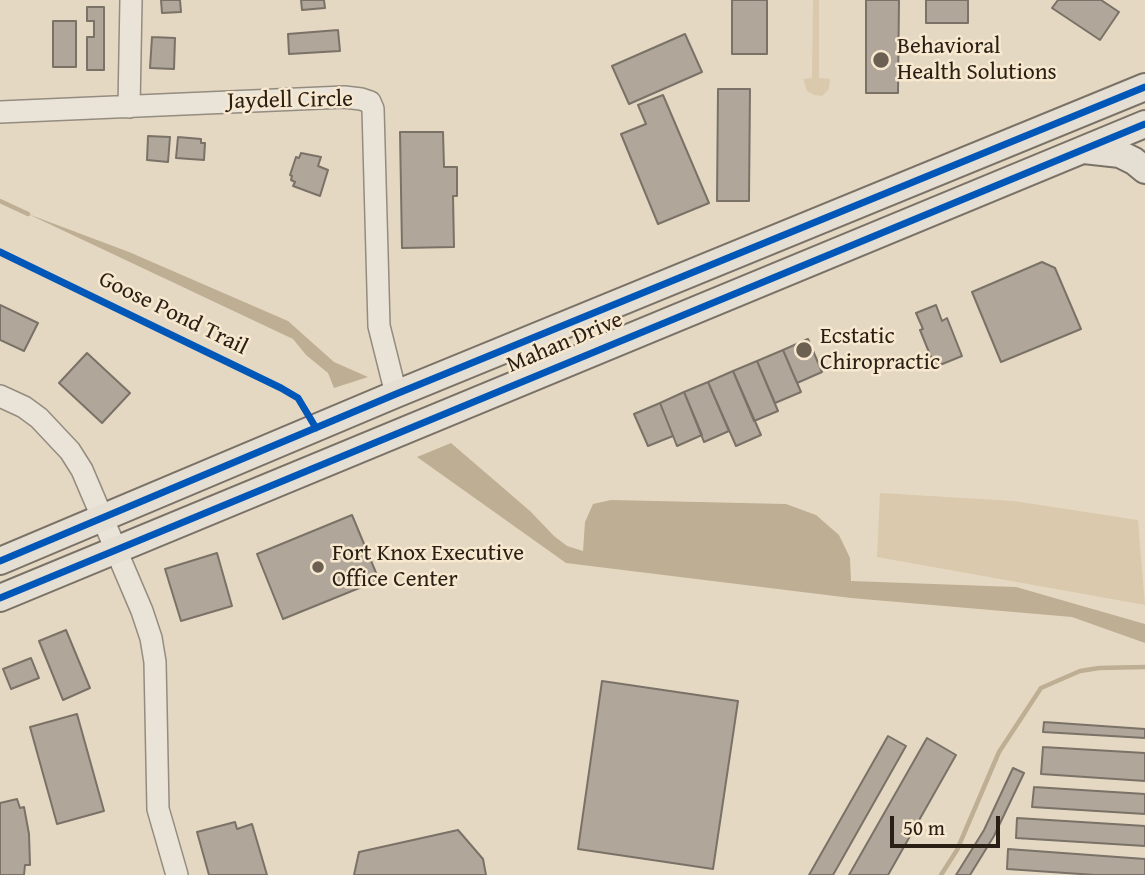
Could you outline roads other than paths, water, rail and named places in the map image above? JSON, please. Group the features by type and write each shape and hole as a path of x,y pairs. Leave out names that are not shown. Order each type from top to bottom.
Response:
{"main road":[{"name":"Mahan Drive","path":"0,561 396,394 1145,87"},
{"name":"Mahan Drive","path":"0,598 1145,124"},
{"path":"1082,150 1120,154 1135,161 1145,170"},
{"path":"831,216 844,248"},
{"path":"341,417 376,443 396,394"}],"street":[{"path":"129,107 131,0"},
{"name":"Jaydell Circle","path":"0,112 344,97 370,102 373,115 379,326 396,394"},
{"path":"0,396 32,412 62,441 82,470 142,611 153,650 157,684 158,809 177,875"}],"waterway":[{"path":"0,201 28,214"},
{"path":"941,875 957,850 999,752 1041,688 1080,671 1145,667"}],"place":[{"name":"Behavioral Health Solutions","path":"881,60"},
{"name":"Ecstatic Chiropractic","path":"804,350"},
{"name":"Fort Knox Executive Office Center","path":"318,567"}]}
